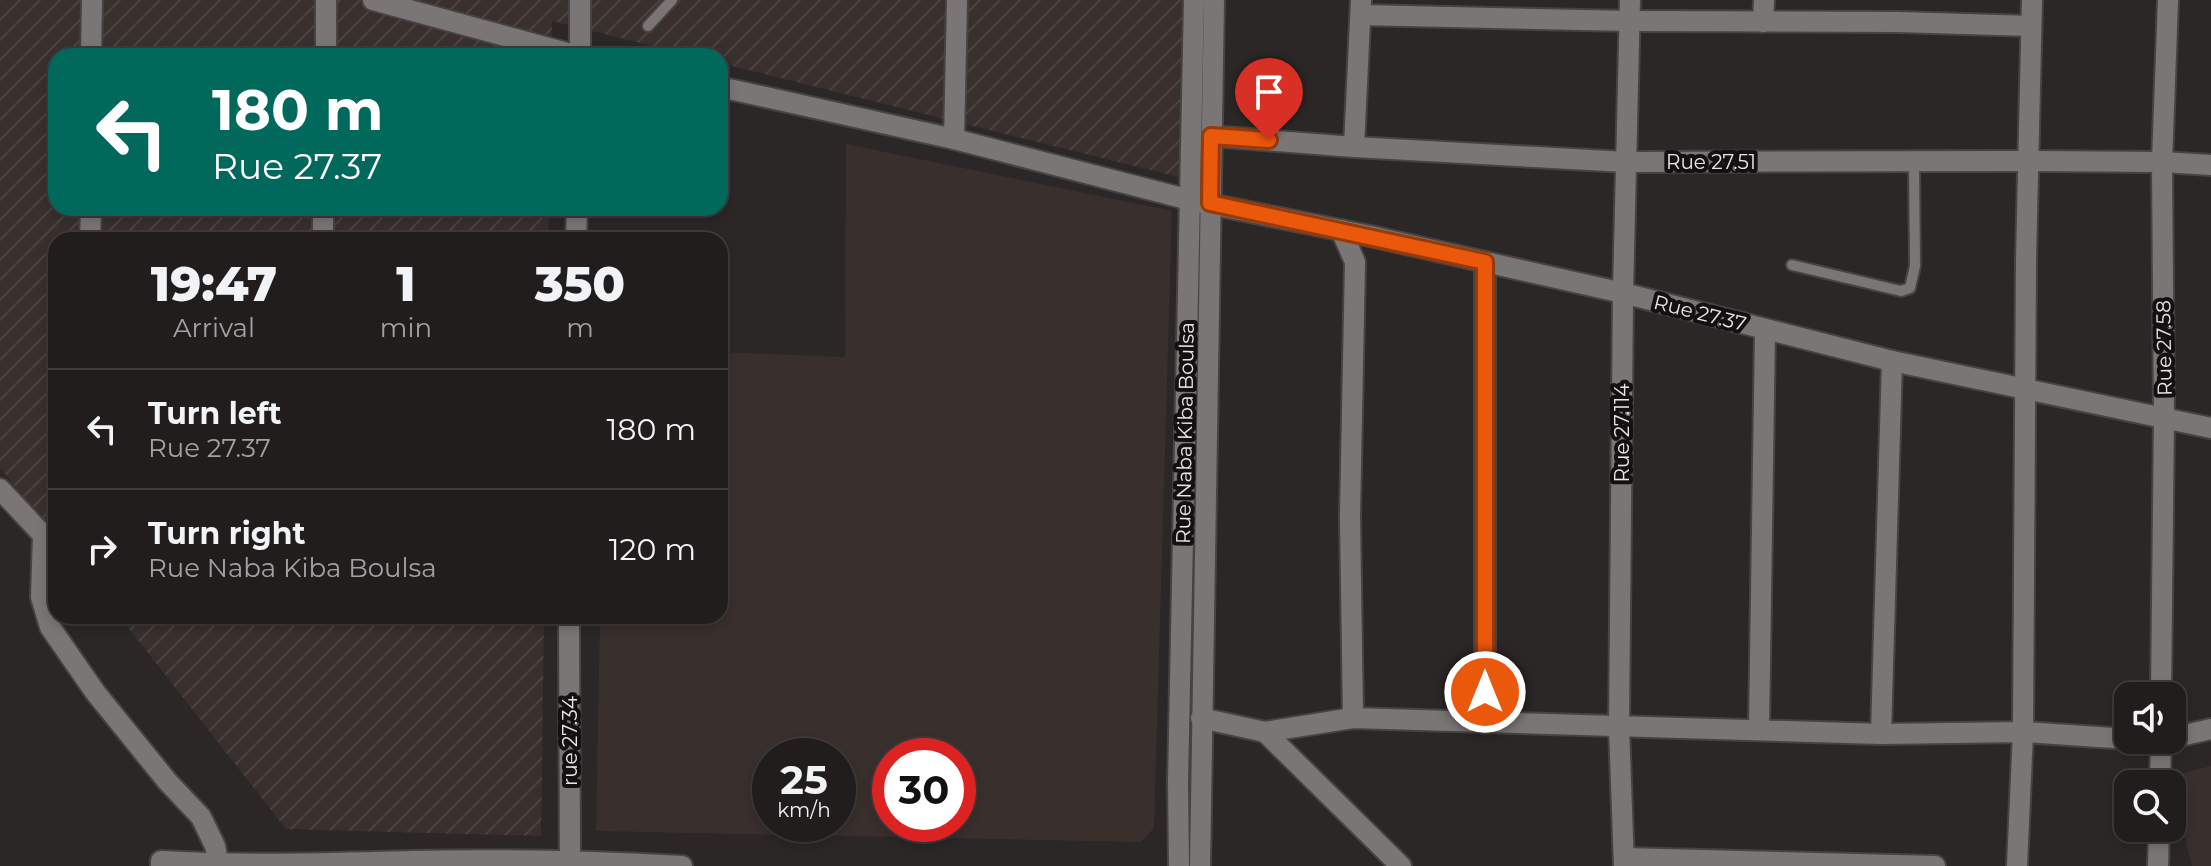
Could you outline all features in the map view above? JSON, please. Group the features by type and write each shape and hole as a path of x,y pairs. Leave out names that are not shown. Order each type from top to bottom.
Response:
{"street":[{"path":"91,48 92,0"},
{"path":"326,0 326,48"},
{"path":"373,0 550,48"},
{"path":"579,48 580,0"},
{"path":"954,139 957,0"},
{"name":"Rue Naba Kiba Boulsa","path":"1194,0 1200,201 1200,866"},
{"name":"Rue Naba Kiba Boulsa","path":"1179,866 1177,839 1200,201 1211,136 1214,0"},
{"path":"1763,22 1764,0"},
{"path":"1898,0 1898,22"},
{"path":"2017,866 2023,732 2026,260 2032,0"},
{"name":"Rue 27.58","path":"2161,682 2164,416 2162,162 2168,0"},
{"path":"1354,147 1361,8 1630,10 1763,22 2031,26"},
{"name":"Rue 27.114","path":"1624,862 1619,727 1623,293 1630,10"},
{"name":"Rue 27.37","path":"728,89 954,139 1200,201 1623,293 1892,361 2211,428"},
{"name":"Rue 27.51","path":"1211,136 1626,162 2030,161 2211,165"},
{"path":"1341,230 1355,262 1350,516 1353,718"},
{"path":"1355,262 1370,236"},
{"path":"1485,262 1485,723"},
{"path":"1759,728 1765,330"},
{"path":"1881,734 1892,361"},
{"path":"0,489 48,537"},
{"path":"48,552 41,597 48,620"},
{"path":"49,624 95,692 167,781 201,817 215,846 219,866"},
{"name":"rue 27.34","path":"569,624 570,863"},
{"path":"1201,718 1265,732 1353,718 1881,734 2023,732 2114,738"},
{"path":"2186,735 2211,729"},
{"path":"1265,732 1401,866"},
{"path":"2158,866 2159,842"},
{"path":"161,866 161,861 219,866 570,863 682,866"},
{"path":"1624,862 1935,866"}],"lane":[{"path":"648,26 672,0"},
{"path":"1792,265 1901,291 1910,288 1915,266 1914,162"}],"shaded area":[{"path":"0,0 1186,0 1182,178 728,65 728,48 660,48 552,21 551,48 48,48 48,216 549,216 548,232 48,232 48,527 0,468"},
{"path":"846,144 1172,211 1154,828 1141,842 976,839 976,738 872,738 872,837 856,836 856,738 752,738 752,834 596,831 600,624 728,624 728,352 845,357"},
{"path":"125,624 544,624 541,836 286,829"},
{"path":"2211,766 2211,866 2192,866 2186,841 2186,772"}],"route":[{"path":"1269,140 1211,136 1210,203 1485,262 1485,692"}]}
